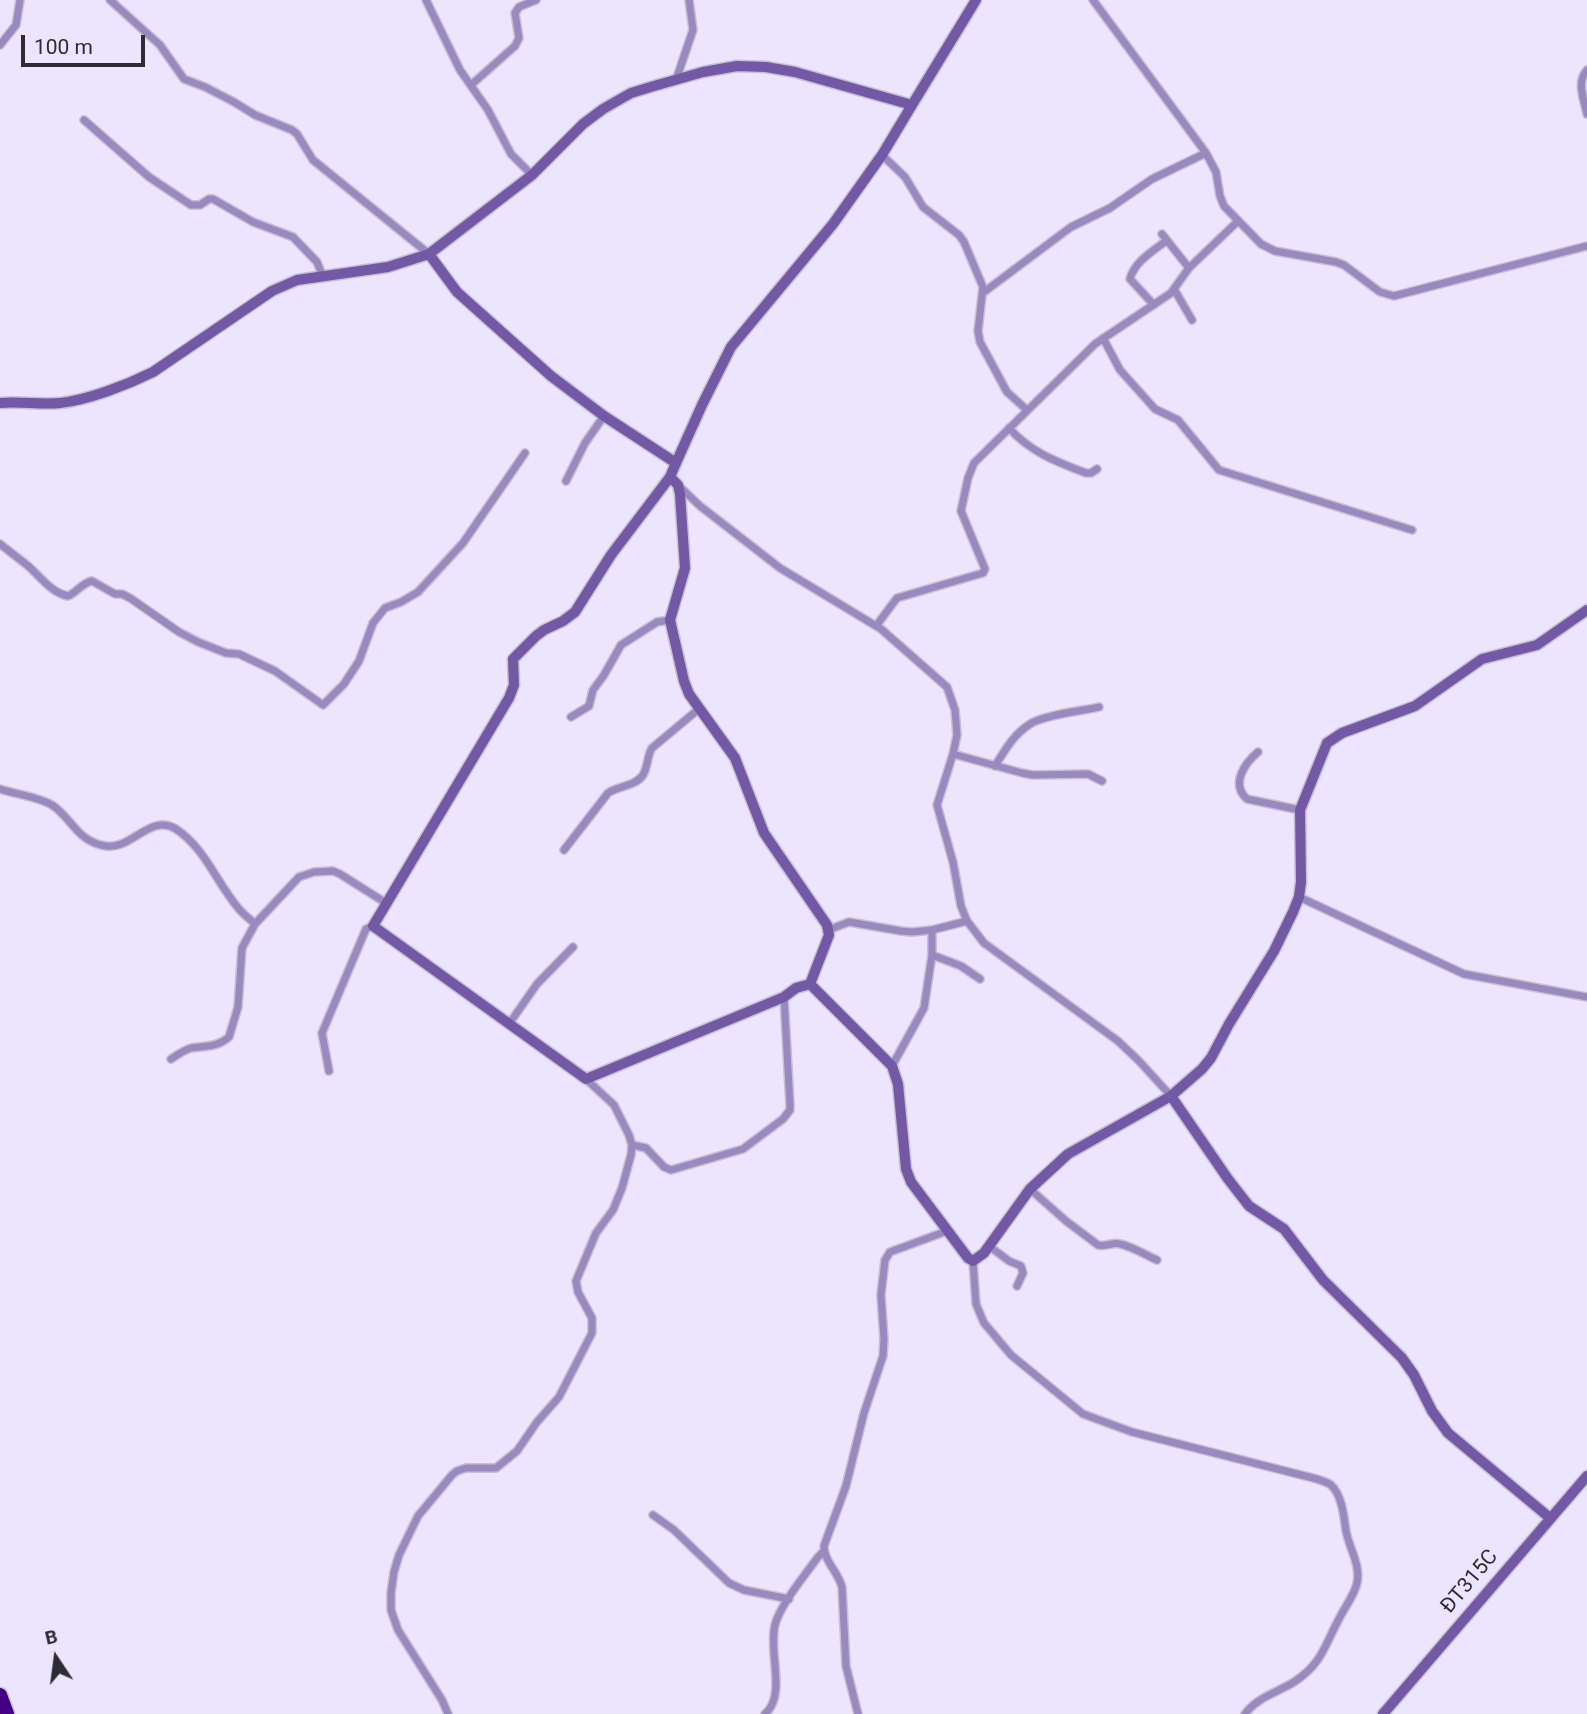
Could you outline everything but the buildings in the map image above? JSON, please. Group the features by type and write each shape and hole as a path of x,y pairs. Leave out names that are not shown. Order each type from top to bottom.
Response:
{"highway":[{"path":"0,1695 7,1714"}],"street":[{"path":"0,45 16,25 20,0"},
{"path":"110,0 160,45 184,79 297,134 313,160 429,254 457,292 551,376 604,416 676,463"},
{"path":"426,0 456,63 488,110 511,153 532,175"},
{"path":"471,85 515,46 519,38 516,10 536,0"},
{"path":"676,80 693,30 689,0"},
{"path":"810,984 827,940 825,920 764,833 735,758 690,694 684,681 670,620 685,568 674,481 676,463 731,348 833,224 883,155 976,0"},
{"path":"1093,0 1206,153 1216,172 1222,201 1255,239 1268,248 1344,265 1380,292 1394,296 1587,246"},
{"path":"0,403 64,402 136,380 153,372 272,290 297,280 388,267 429,254 532,175 583,124 631,93 703,72 737,66 766,67 795,72 912,104"},
{"path":"1587,70 1580,81 1587,114"},
{"path":"84,120 149,177 191,205 200,205 213,199 253,222 293,237 317,262 323,277"},
{"path":"984,292 1071,226 1107,209 1152,179 1206,153"},
{"path":"883,155 902,174 923,207 961,238 984,292 978,331 980,342 1007,392 1027,411"},
{"path":"876,626 897,598 984,572 961,506 974,463 1103,338 1168,295 1189,268 1238,221"},
{"path":"1154,305 1130,279 1135,267 1164,238 1189,268"},
{"path":"1174,289 1192,320"},
{"path":"1103,338 1120,370 1155,409 1178,420 1219,470 1412,530"},
{"path":"566,481 585,443 604,416"},
{"path":"1009,428 1029,447 1048,458 1086,473 1097,469"},
{"path":"0,544 60,594 68,596 92,580 115,594 130,598 198,642 226,653 239,654 275,671 323,705 344,684 359,661 373,623 385,608 418,592 463,543 525,453"},
{"path":"674,481 700,506 780,568 876,626 947,687 957,719 957,735 937,805 967,921 984,943 1118,1041 1139,1060 1171,1096 1249,1206 1284,1229 1323,1280 1402,1358 1432,1411 1448,1433 1550,1518"},
{"path":"329,1071 322,1033 366,929 373,926 509,698 514,685 513,659 544,629 563,621 575,612 611,555 674,481"},
{"path":"973,1261 989,1246 1030,1189 1068,1154 1171,1096 1202,1069 1210,1058 1274,951 1299,897 1300,810 1323,749 1332,738 1415,706 1482,659 1536,645 1587,610"},
{"path":"571,717 589,706 593,690 621,645 657,622 670,620"},
{"path":"995,766 1010,742 1029,724 1038,719 1099,707"},
{"path":"564,850 608,793 642,776 652,748 700,709"},
{"path":"1258,752 1243,768 1240,792 1247,799 1300,810"},
{"path":"953,754 1028,775 1088,774 1102,781"},
{"path":"0,789 52,805 81,835 105,846 118,845 151,827 170,826 176,829 196,845 239,909 256,923"},
{"path":"171,1059 189,1049 216,1045 229,1037 238,1007 242,948 256,923 299,877 314,872 340,874 386,904"},
{"path":"1299,897 1464,974 1587,997"},
{"path":"828,930 849,922 901,931 932,930 967,921"},
{"path":"373,926 586,1079 618,1110 632,1145 622,1188 612,1210 596,1233 576,1281 578,1292 592,1318 592,1333 561,1394 519,1449 500,1466 466,1468 452,1475 418,1516 397,1564 391,1593 393,1619 448,1714"},
{"path":"892,1066 924,1008 932,955 932,930"},
{"path":"509,1024 537,984 573,947"},
{"path":"932,955 961,966 980,979"},
{"path":"586,1079 810,984"},
{"path":"810,984 892,1066 898,1084 906,1170 918,1193 973,1261"},
{"path":"632,1145 646,1148 664,1167 671,1170 743,1149 783,1119 790,1110 790,1105 783,997"},
{"path":"1030,1189 1098,1245 1104,1247 1114,1243 1121,1244 1157,1260"},
{"path":"765,1714 776,1698 773,1637 775,1625 779,1614 823,1552 846,1486 864,1413 883,1356 881,1295 886,1256 890,1252 947,1231"},
{"path":"989,1246 1009,1261 1021,1266 1023,1273 1017,1286"},
{"path":"973,1261 976,1304 984,1323 1011,1355 1083,1414 1132,1432 1317,1479 1330,1483 1336,1491 1357,1568 1357,1584 1322,1655 1309,1671 1255,1703 1245,1714"},
{"name":"ĐT315C","path":"1383,1714 1587,1476"},
{"path":"653,1515 674,1530 729,1583 744,1590 789,1599"},
{"path":"823,1552 841,1582 846,1666 858,1714"}]}
